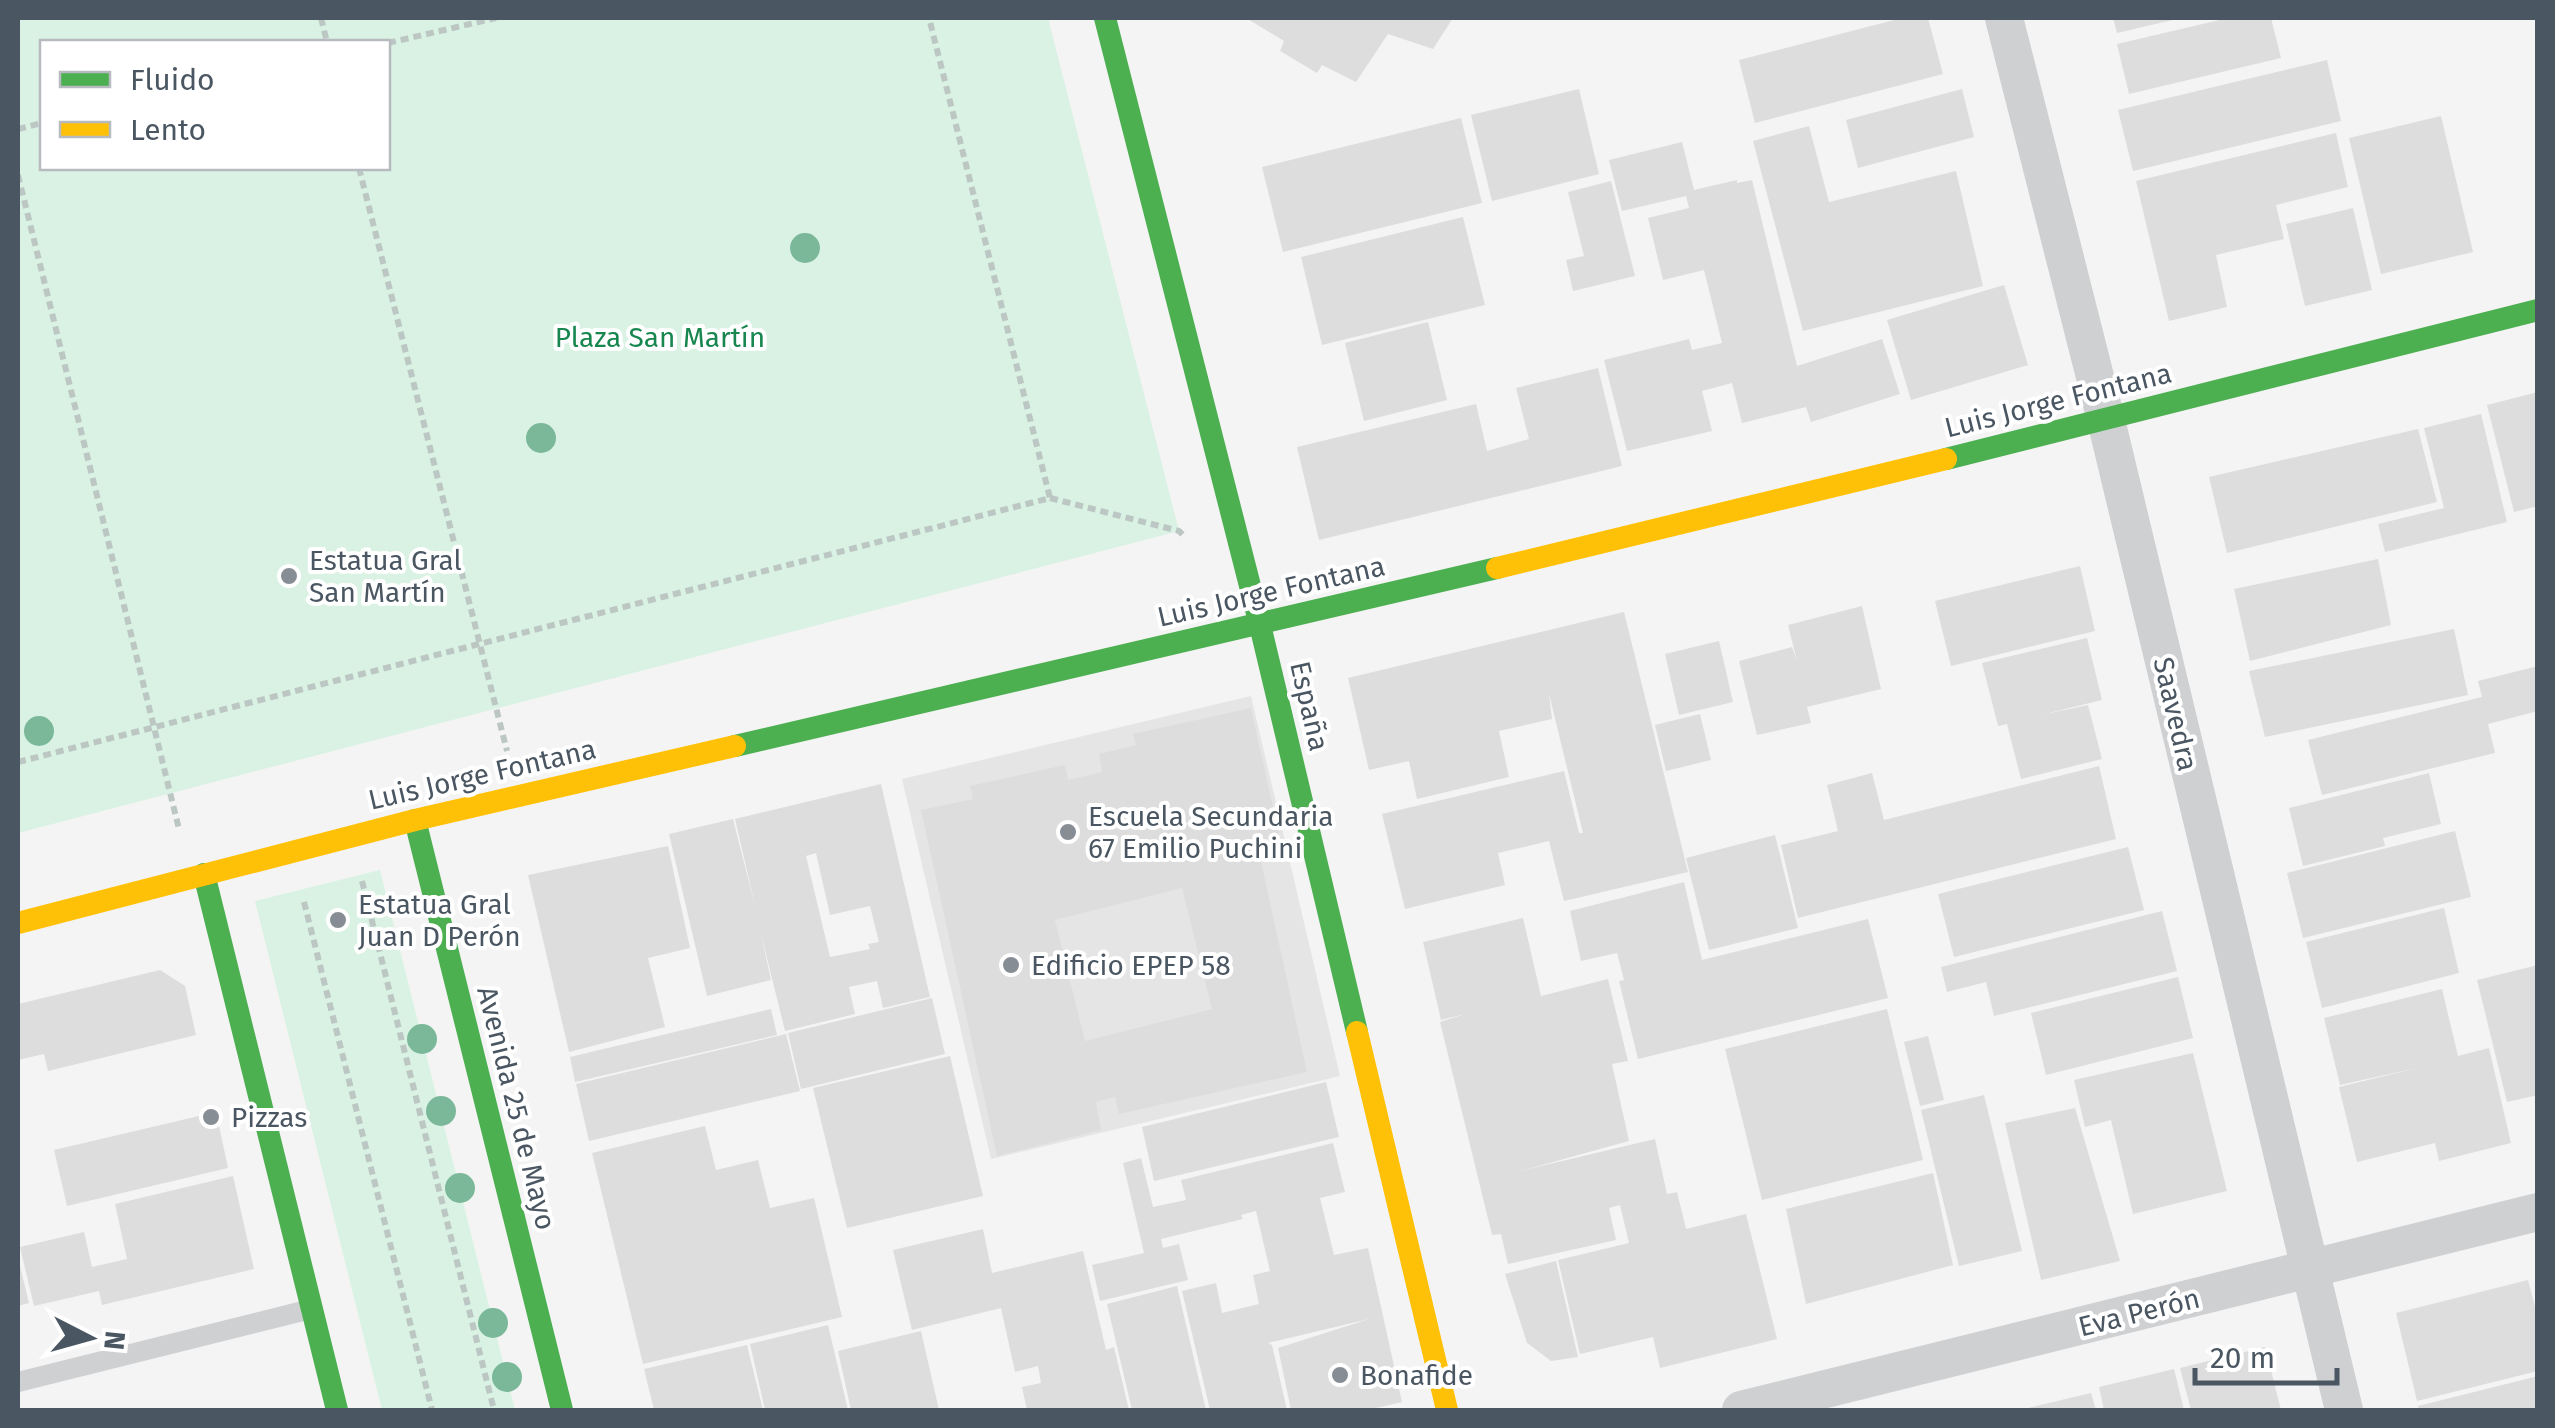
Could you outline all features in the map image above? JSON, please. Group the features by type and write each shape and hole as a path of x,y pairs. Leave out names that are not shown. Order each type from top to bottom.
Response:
{"main road":[{"name":"España","path":"1105,18 1260,624 1447,1410"},
{"name":"Luis Jorge Fontana","path":"18,923 414,820 1260,624 2106,420 2538,310"},
{"name":"Avenida 25 de Mayo","path":"414,820 562,1410"},
{"path":"197,876 337,1410"}],"street":[{"name":"Saavedra","path":"2004,18 2106,420 2344,1410"},
{"name":"Eva Perón","path":"1740,1410 2538,1212"}],"lane":[{"path":"18,1382 312,1309"}],"path":[{"path":"390,43 496,18"},
{"path":"929,18 1050,498"},
{"path":"360,170 518,796"},
{"path":"18,175 154,728 197,876"},
{"path":"18,762 1050,498 1180,531 1191,545"},
{"path":"351,837 494,1410"},
{"path":"291,852 432,1410"}],"shaded area":[{"name":"Edificio EPEP 58","path":"1251,696 1340,1076 991,1159 902,779"}],"green space":[{"name":"Plaza San Martín","path":"18,18 1048,18 1179,531 18,833"},
{"path":"380,870 515,1410 382,1410 255,901"}],"building":[{"path":"1246,18 1453,18 1433,49 1388,34 1356,82 1322,65 1317,73 1280,51 1284,41"},
{"path":"1902,18 1928,18 1943,74 1755,123 1739,60"},
{"path":"2113,18 2176,18 2177,19 2117,33"},
{"path":"2228,18 2271,18 2281,58 2129,94 2117,44"},
{"path":"2327,60 2341,121 2133,171 2118,110"},
{"path":"1579,89 1599,174 1492,201 1471,115"},
{"path":"1962,89 1974,137 1858,168 1846,120"},
{"path":"2441,116 2473,252 2381,274 2349,138"},
{"path":"1461,118 1482,203 1283,252 1262,167"},
{"path":"1809,126 1829,202 1956,171 1983,286 1803,331 1753,141"},
{"path":"2336,133 2348,187 2276,205 2284,239 2216,255 2227,307 2169,321 2136,181"},
{"path":"1682,142 1694,190 1752,180 1797,366 1882,339 1900,394 1811,422 1806,407 1742,423 1732,383 1702,391 1712,431 1627,451 1604,360 1689,339 1692,350 1722,343 1704,270 1663,280 1648,218 1689,208 1686,196 1622,211 1609,160"},
{"path":"1611,181 1635,276 1573,291 1566,260 1584,256 1568,192"},
{"path":"2353,208 2372,290 2305,306 2286,224"},
{"path":"1463,217 1485,305 1322,345 1301,257"},
{"path":"2004,285 2028,365 1911,400 1887,320"},
{"path":"1428,322 1447,400 1364,421 1345,343"},
{"path":"1598,368 1622,466 1319,540 1297,447 1476,404 1487,451 1529,439 1516,388"},
{"path":"2538,392 2538,506 2514,512 2487,405"},
{"path":"2481,414 2507,522 2385,552 2378,524 2444,508 2424,428"},
{"path":"2418,429 2437,502 2227,553 2209,477"},
{"path":"2378,559 2391,625 2250,661 2234,589"},
{"path":"2080,566 2095,631 1951,666 1935,601"},
{"path":"1862,606 1881,689 1807,707 1811,723 1757,735 1739,661 1792,647 1797,661 1788,625"},
{"path":"1624,612 1688,872 1564,901 1549,841 1498,853 1505,885 1405,909 1382,814 1564,771 1579,833 1583,833 1549,694 1552,719 1499,731 1509,777 1417,799 1409,761 1369,770 1348,678"},
{"path":"2454,629 2468,695 2265,737 2249,671"},
{"path":"2087,638 2102,700 2041,715 2088,705 2102,759 2021,779 2007,724 1998,726 1982,663"},
{"path":"1719,641 1733,702 1679,715 1665,654"},
{"path":"2538,666 2538,711 2488,724 2495,753 2322,795 2308,740 2482,697 2478,681"},
{"name":"Edificio EPEP 58","path":"1251,708 1284,856 1261,861 1307,1072 1119,1114 1115,1097 1096,1102 1101,1130 997,1156 921,810 973,799 970,786 1065,765 1068,780 1102,772 1099,754 1136,745 1133,734","holes":["1182,888 1212,1009 1085,1041 1055,920"]},
{"path":"1700,714 1711,760 1666,771 1655,725"},
{"path":"2099,766 2116,839 1798,918 1781,845 1838,831 1827,785 1872,773 1884,820"},
{"path":"2429,773 2441,824 2383,838 2385,846 2303,866 2289,808"},
{"path":"881,784 930,997 883,1008 877,981 849,987 855,1014 785,1031 760,930 771,980 707,996 669,834 733,819 756,910 735,819","holes":["816,853 830,915 870,906 879,942 868,944 870,949 830,957 806,856"]},
{"path":"2455,831 2471,897 2303,938 2287,873"},
{"path":"1775,835 1798,928 1709,950 1686,858"},
{"path":"668,846 690,948 648,958 665,1027 569,1052 528,875"},
{"path":"2128,847 2144,910 1954,957 1938,894"},
{"path":"1684,882 1702,960 1868,919 1888,998 1638,1059 1619,981 1624,980 1617,953 1581,961 1570,911"},
{"path":"2444,908 2459,973 2322,1008 2306,942"},
{"path":"2162,911 2177,971 1994,1016 1986,982 1947,992 1941,967"},
{"path":"1523,918 1541,996 1608,979 1628,1061 1612,1064 1629,1141 1520,1171 1655,1139 1667,1194 1677,1192 1686,1229 1746,1214 1777,1339 1660,1368 1653,1337 1580,1354 1558,1260 1629,1243 1620,1205 1609,1208 1616,1240 1508,1264 1501,1234 1492,1235 1440,1022 1465,1014 1441,1020 1423,942"},
{"path":"2538,965 2538,1095 2507,1102 2477,980"},
{"path":"160,970 185,986 196,1035 48,1071 44,1054 18,1060 18,1004"},
{"path":"2178,977 2193,1038 2046,1075 2031,1013"},
{"path":"2442,989 2458,1056 2489,1048 2511,1143 2439,1161 2435,1143 2357,1162 2339,1087 2417,1068 2340,1085 2324,1018"},
{"path":"932,998 945,1054 801,1089 788,1033"},
{"path":"771,1009 777,1035 575,1082 570,1057"},
{"path":"1887,1009 1923,1160 1762,1200 1725,1049"},
{"path":"786,1034 800,1091 589,1141 576,1084"},
{"path":"1928,1036 1944,1100 1920,1106 1904,1042"},
{"path":"2193,1053 2227,1191 2133,1214 2111,1120 2085,1127 2074,1080"},
{"path":"950,1056 983,1196 847,1228 813,1088"},
{"path":"1326,1082 1339,1137 1154,1181 1142,1127"},
{"path":"1984,1095 2022,1251 1959,1266 1921,1110"},
{"path":"2075,1108 2120,1261 2041,1280 2005,1123"},
{"path":"216,1112 228,1168 67,1206 54,1150"},
{"path":"705,1126 716,1170 758,1160 770,1208 814,1198 842,1317 643,1364 592,1153"},
{"path":"1333,1143 1345,1192 1320,1198 1334,1255 1368,1248 1402,1402 1367,1410 1291,1410 1278,1348 1369,1319 1268,1343 1272,1345 1287,1410 1210,1410 1182,1291 1216,1283 1222,1313 1259,1304 1253,1275 1270,1271 1256,1211 1241,1215 1243,1219 1161,1239 1163,1248 1179,1244 1188,1280 1100,1301 1092,1265 1144,1253 1123,1163 1141,1158 1153,1207 1186,1200 1181,1180"},
{"path":"1933,1173 1953,1265 1806,1304 1786,1209"},
{"path":"233,1176 254,1269 102,1305 99,1291 34,1306 20,1247 84,1232 92,1267 127,1259 115,1204"},
{"path":"983,1229 992,1273 1083,1251 1106,1350 1114,1347 1129,1410 1027,1410 1022,1387 1041,1383 1038,1366 1015,1372 1001,1308 912,1330 893,1250"},
{"path":"1556,1261 1578,1357 1551,1361 1527,1343 1505,1274"},
{"path":"18,1263 29,1303 18,1306"},
{"path":"2528,1280 2538,1318 2538,1371 2417,1401 2396,1313"},
{"path":"1177,1286 1206,1410 1132,1410 1107,1304"},
{"path":"828,1325 848,1410 765,1410 750,1344"},
{"path":"921,1331 939,1410 851,1410 838,1351"},
{"path":"747,1345 763,1410 654,1410 644,1369"},
{"path":"2265,1347 2281,1410 2191,1410 2180,1368"},
{"path":"2174,1369 2184,1410 2104,1410 2099,1387"},
{"path":"2538,1376 2538,1410 2419,1410 2418,1406"},
{"path":"2091,1393 2096,1410 2024,1410 2024,1409"}],"traffic: fast":[{"path":"1105,18 1260,625 1357,1032"},
{"path":"1946,459 2538,310"},
{"path":"735,746 1497,568"},
{"path":"415,820 562,1410"},
{"path":"204,874 337,1410"}],"traffic: slow":[{"path":"1497,568 1946,459"},
{"path":"18,923 415,820 735,746"},
{"path":"1357,1032 1447,1410"}],"place":[{"name":"Estatua Gral San Martín","path":"289,576"},
{"name":"Escuela Secundaria 67 Emilio Puchini","path":"1068,832"},
{"name":"Estatua Gral Juan D Perón","path":"338,920"},
{"name":"Edificio EPEP 58","path":"1011,965"},
{"name":"Pizzas","path":"211,1117"},
{"name":"Bonafide","path":"1340,1375"}]}
